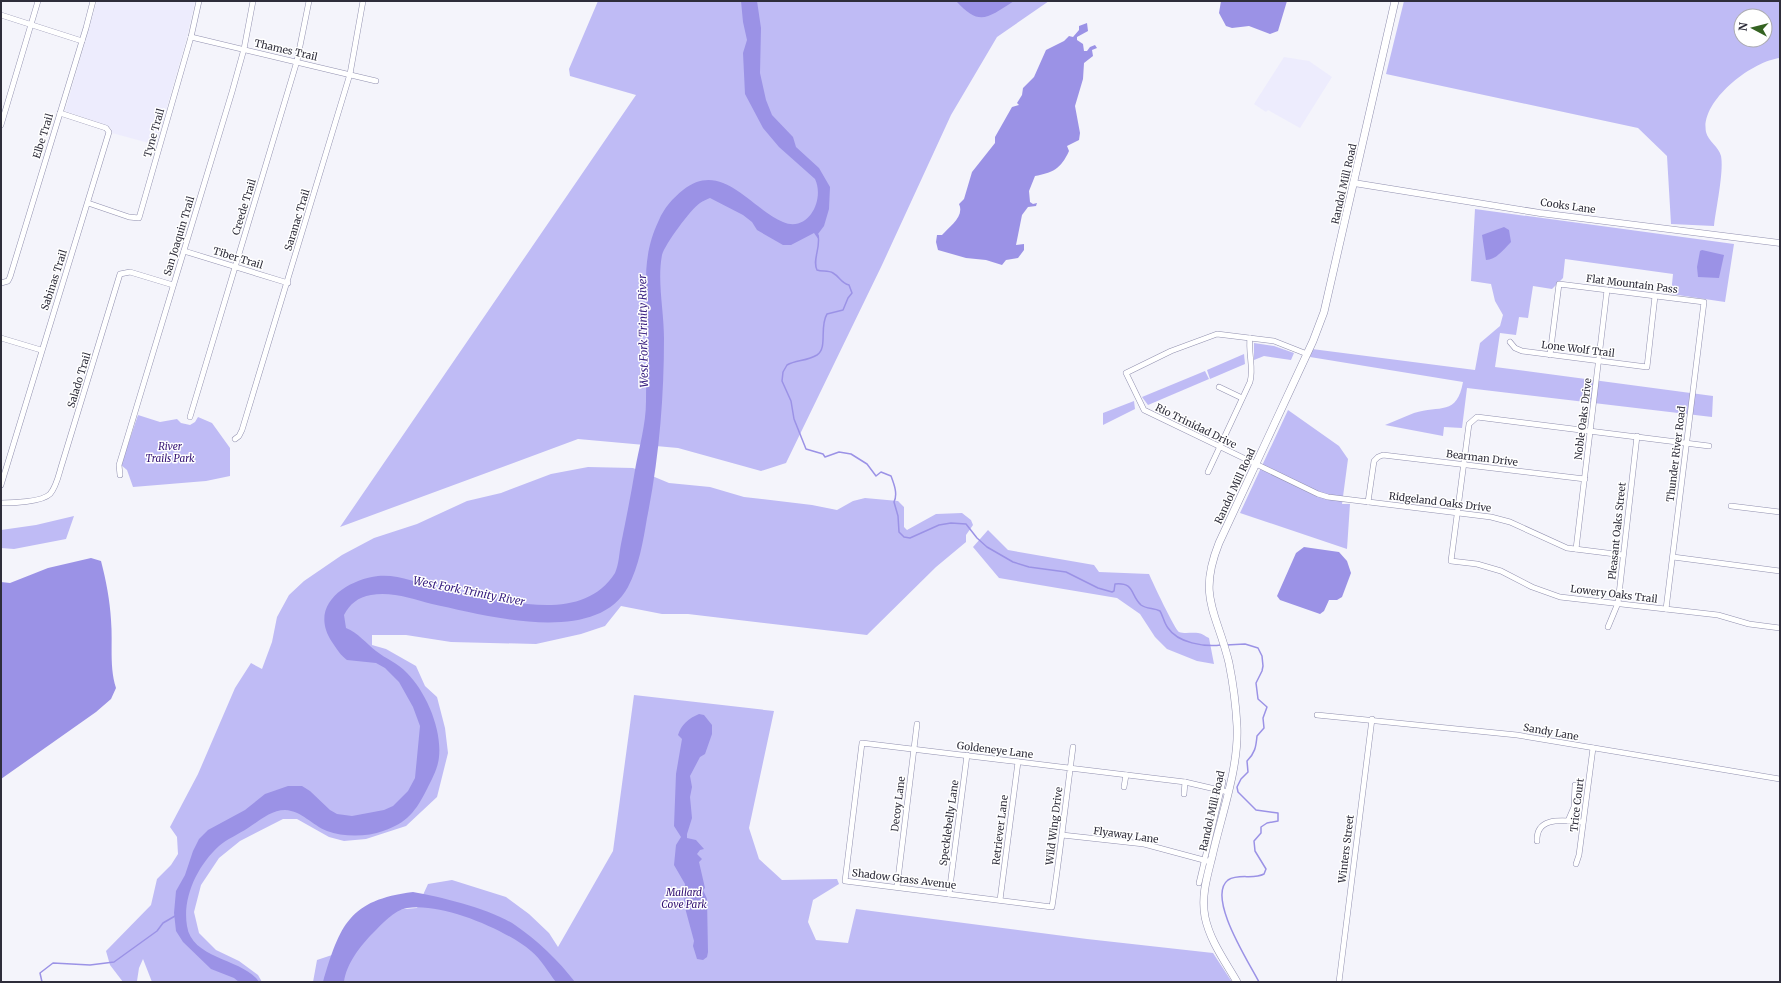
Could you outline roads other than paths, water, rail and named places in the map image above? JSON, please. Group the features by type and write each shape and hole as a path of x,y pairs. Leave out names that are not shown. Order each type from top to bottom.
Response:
{"main road":[{"name":"Randol Mill Road","path":"1237,982 1214,941 1206,917 1204,900 1207,861 1224,791 1235,758 1237,728 1228,659 1211,607 1208,588 1212,563 1307,354 1324,312 1395,1"}],"street":[{"path":"1,125 38,1"},
{"name":"Elbe Trail","path":"1,282 8,282 10,277 93,1"},
{"name":"Tyne Trail","path":"88,204 129,217 139,218 191,37 198,1"},
{"name":"San Joaquin Trail","path":"120,475 119,464 244,49 253,1"},
{"name":"Creede Trail","path":"190,417 297,61 308,1"},
{"name":"Saranac Trail","path":"235,439 240,436 242,430 288,283 350,74 363,1"},
{"path":"1,15 82,41"},
{"name":"Thames Trail","path":"191,37 376,81"},
{"name":"Sabinas Trail","path":"1,485 41,350 88,204 109,132 106,128 60,113"},
{"name":"Cooks Lane","path":"1354,183 1540,213 1780,243"},
{"name":"Tiber Trail","path":"184,251 288,283"},
{"name":"Salado Trail","path":"1,503 35,500 45,497 52,491 62,464 120,274 130,272 173,285"},
{"name":"Flat Mountain Pass","path":"1550,355 1559,284 1704,302"},
{"name":"Noble Oaks Drive","path":"1576,549 1606,290"},
{"name":"Lone Wolf Trail","path":"1510,342 1515,348 1522,351 1647,367 1655,296"},
{"name":"Thunder River Road","path":"1666,609 1704,302"},
{"name":"Rio Trinidad Drive","path":"1250,338 1212,335 1171,350 1126,373 1144,410 1256,465"},
{"path":"1,338 41,350"},
{"path":"1208,472 1251,378 1249,349 1250,338 1283,344 1307,354"},
{"path":"1219,387 1242,398"},
{"path":"1458,513 1469,424 1477,417 1687,442 1709,446"},
{"name":"Pleasant Oaks Street","path":"1608,627 1618,603 1637,436"},
{"name":"Bearman Drive","path":"1368,502 1374,461 1378,456 1383,455 1585,479"},
{"name":"Ridgeland Oaks Drive","path":"1256,465 1318,494 1368,502 1491,517 1510,522 1558,545 1576,549 1623,554"},
{"path":"1731,506 1780,512"},
{"name":"Lowery Oaks Trail","path":"1458,513 1451,561 1477,564 1501,570 1546,593 1560,597 1718,615 1749,624 1780,628"},
{"path":"1672,557 1780,571"},
{"name":"Sandy Lane","path":"1317,715 1372,719 1518,735 1780,779"},
{"name":"Winters Street","path":"1339,982 1372,719"},
{"name":"Decoy Lane","path":"897,887 917,724"},
{"name":"Goldeneye Lane","path":"862,742 1070,769 1185,782 1224,791"},
{"name":"Shadow Grass Avenue","path":"862,742 845,881 1052,907"},
{"name":"Wild Wing Drive","path":"1052,907 1073,747"},
{"name":"Trice Court","path":"1576,864 1579,855 1584,822 1593,748"},
{"name":"Specklebelly Lane","path":"948,894 967,755"},
{"name":"Retriever Lane","path":"1000,900 1018,762"},
{"path":"1124,787 1126,775"},
{"path":"1184,794 1185,782"},
{"name":"Randol Mill Road","path":"1223,782 1224,791"},
{"path":"1568,821 1574,807 1575,785"},
{"path":"1537,841 1537,834 1542,825 1548,822 1584,822"},
{"name":"Flyaway Lane","path":"1062,835 1144,844 1207,861"},
{"name":"Randol Mill Road","path":"1199,882 1207,861"}],"waterway":[{"path":"818,235 819,240 815,262 817,270 833,273 844,283 849,285 852,293 843,310 827,314 820,352 813,357 787,365 783,372 782,381 791,401 794,419 806,449 823,454 825,457 839,452 851,454 867,464 876,476 881,472 891,476 895,489 896,496 894,502 898,516 899,532 904,537 910,538 939,525 951,523 966,524 977,538 987,547 1013,562 1029,567 1066,572 1098,588 1112,592 1114,591 1115,584 1126,585 1141,605 1160,611 1167,626 1172,633 1178,637 1192,643 1221,645"},
{"path":"1226,645 1245,644 1258,648 1262,656 1263,666 1256,683 1258,699 1267,707 1263,718 1264,728 1257,736 1255,750 1247,761 1248,772 1241,779 1237,787 1238,792 1256,810 1278,813 1278,821 1267,823 1261,827 1261,833 1254,841 1255,851 1266,869 1264,874 1260,876 1232,878 1228,880 1223,889 1222,901 1232,931 1259,982"},
{"path":"42,982 40,973 53,963 90,965 114,962 157,931 163,923 175,916"}],"water label":[{"name":"West Fork Trinity River","path":"643,331"},
{"name":"West Fork Trinity River","path":"469,591"}],"park label":[{"name":"River Trails Park","path":"170,452"},
{"name":"Mallard Cove Park","path":"684,898"}]}
